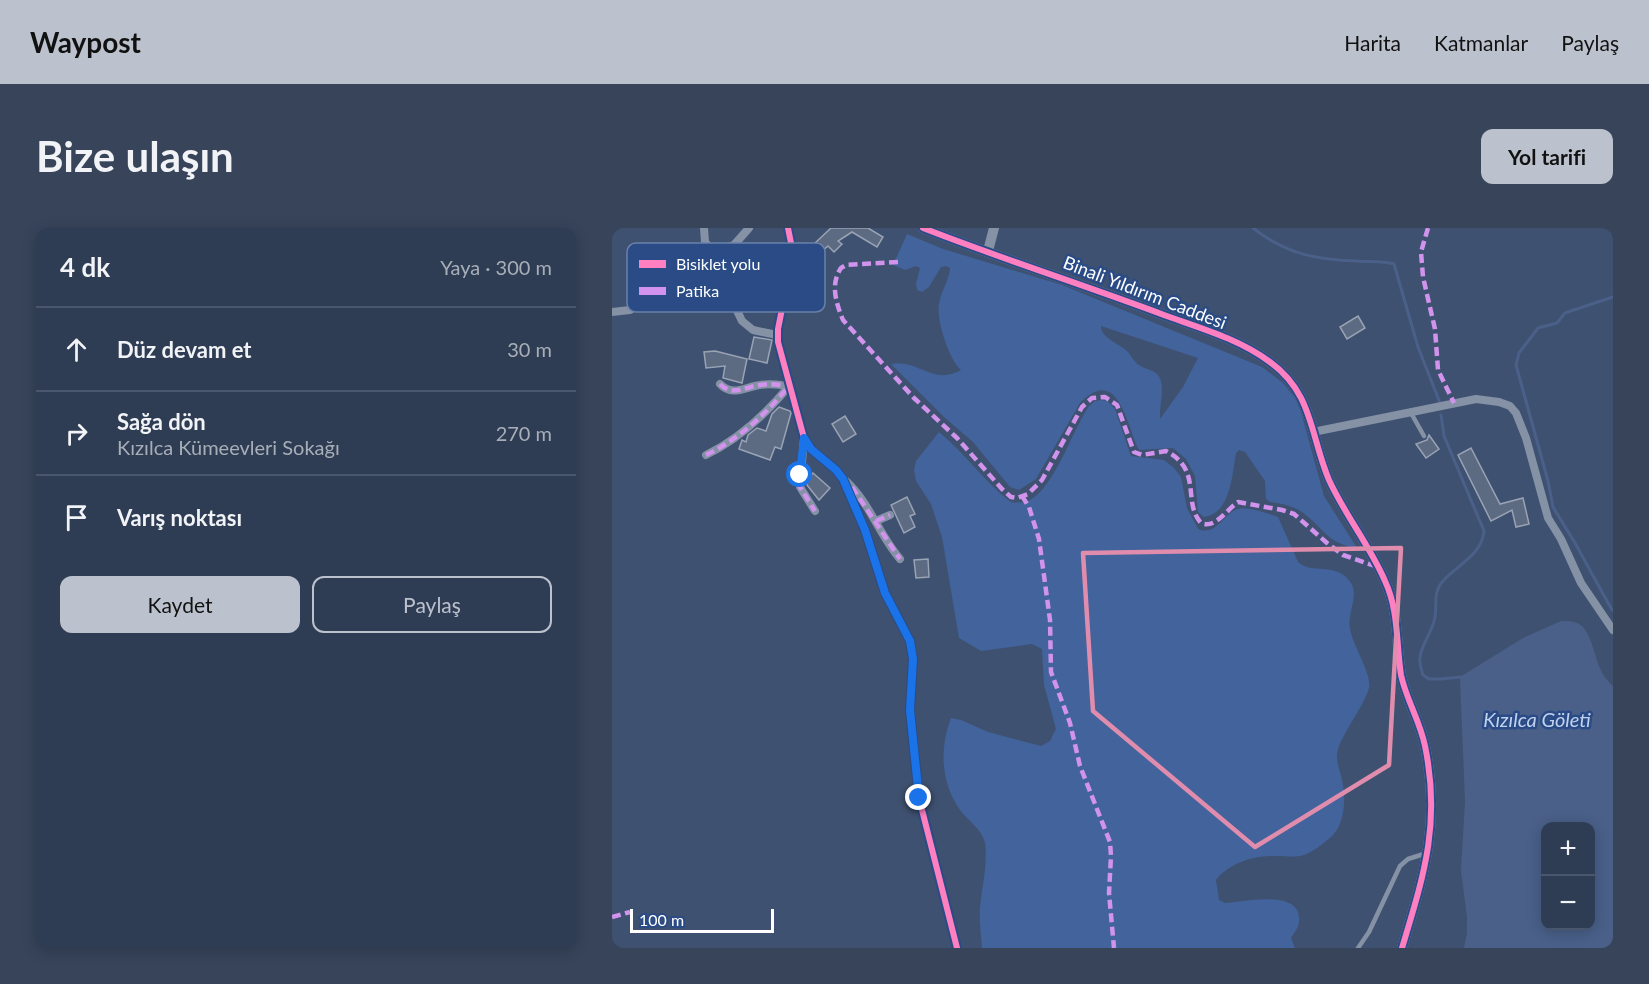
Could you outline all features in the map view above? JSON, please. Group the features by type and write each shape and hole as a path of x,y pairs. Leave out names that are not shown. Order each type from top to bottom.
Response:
{"street":[{"path":"704,228 706,243"},
{"path":"736,243 749,228"},
{"path":"788,228 791,243"},
{"name":"Binali Yıldırım Caddesi","path":"923,228 1221,336 1250,349 1268,361 1290,380 1299,392 1333,489 1370,550 1392,597 1402,678 1421,727 1426,750 1432,813 1428,852 1402,948"},
{"path":"988,251 994,228"},
{"path":"612,312 627,310"},
{"path":"737,312 745,325 753,330 777,335"},
{"path":"782,312 777,335 779,349 804,438 811,449 841,475 861,497 888,545 900,559"},
{"path":"720,384 724,388 735,391 763,384 789,386"},
{"path":"706,455 723,447 761,418 789,386"},
{"path":"1313,432 1476,399 1510,406 1516,412 1526,438 1548,518 1581,583 1613,630"},
{"path":"804,438 800,487 814,511"},
{"path":"841,475 862,523 885,593 906,633 912,650 910,710 919,798 957,948"},
{"path":"876,521 890,515"}],"lane":[{"path":"1411,413 1424,436"},
{"path":"1358,948 1372,926 1400,866 1408,859 1428,852"}],"highlighted area":[{"path":"1401,548 1389,765 1255,847 1093,711 1083,553"}],"shaded area":[{"path":"907,234 943,249 1062,285 1262,367 1283,383 1295,398 1324,496 1357,548 1338,543 1298,510 1266,499 1265,481 1245,452 1239,450 1236,453 1229,492 1225,501 1213,514 1204,517 1198,512 1195,476 1186,459 1173,448 1139,450 1120,403 1113,394 1104,390 1093,393 1080,403 1036,479 1019,490 1010,487 973,442 944,417 891,364 901,363 942,375 961,370 948,349 939,320 939,304 950,268 941,267 929,287 922,292 917,290 916,284 920,268 916,266 905,270 893,265","holes":["1101,326 1198,358 1183,387 1160,419 1162,390 1159,377 1155,372 1137,364 1127,351 1104,334"]},
{"path":"1101,400 1107,401 1115,409 1131,456 1164,460 1181,477 1187,508 1198,529 1214,528 1230,513 1244,508 1278,517 1298,562 1310,568 1339,572 1345,576 1353,588 1350,628 1368,675 1369,688 1342,739 1337,754 1344,799 1339,826 1331,837 1307,854 1252,858 1236,864 1216,880 1219,900 1225,903 1270,899 1291,904 1297,911 1299,921 1291,938 1295,948 982,948 980,912 985,843 981,833 960,810 949,789 944,754 951,718 988,732 1041,746 1050,741 1056,729 1044,685 1042,649 1032,644 981,651 959,638 942,537 931,504 916,481 914,470 916,461 939,432 1011,502 1028,501 1039,493 1055,471 1089,406"}],"water":[{"name":"Kızılca Göleti","path":"1561,621 1570,621 1583,627 1591,641 1598,664 1613,686 1613,948 1464,948 1467,917 1461,871 1465,801 1460,677 1523,638"}],"building":[{"path":"831,228 868,228 883,237 877,247 852,232 838,241 842,244 834,252 828,246 825,249 825,243 815,243"},
{"path":"1358,316 1365,328 1347,339 1340,327"},
{"path":"754,337 772,340 767,363 749,359"},
{"path":"715,351 747,359 742,383 723,378 725,366 706,368 704,352"},
{"path":"779,407 791,413 781,449 775,447 770,460 739,449 742,440 746,442 748,435 757,428 766,431 772,414"},
{"path":"845,416 856,434 843,442 832,424"},
{"path":"1429,435 1439,449 1426,458 1416,444 1427,440"},
{"path":"1471,448 1500,504 1523,498 1529,524 1516,527 1512,510 1491,521 1458,455"},
{"path":"813,473 830,488 819,500 807,485 807,479"},
{"path":"907,497 915,514 910,516 915,527 904,533 891,505"},
{"path":"928,559 929,577 916,578 914,560"}],"waterway":[{"path":"1253,228 1278,244 1302,254 1329,259 1394,264 1418,347 1440,403"},
{"path":"1612,610 1553,507 1516,365 1519,353 1538,328 1557,323 1565,313 1613,297"},
{"path":"1441,415 1444,436 1484,531 1479,547 1440,585 1434,622 1423,647 1420,662 1423,675 1429,679 1461,677"}],"marked path":[{"path":"1428,228 1421,252 1423,277 1435,329 1438,370 1454,403"},
{"path":"898,262 846,265 841,268 835,287 836,300 843,320 914,398 957,438 1011,497 1017,498 1028,494 1042,480 1082,407 1092,398 1105,397 1117,405 1134,452 1142,455 1166,451 1184,467 1193,506 1201,523 1216,521 1238,502 1282,510 1294,514 1343,555 1378,567"},
{"path":"720,384 734,391 764,384 789,386"},
{"path":"706,455 751,425 789,386"},
{"path":"804,441 800,487 815,511"},
{"path":"852,487 900,559"},
{"path":"1022,496 1029,507 1039,539 1050,620 1051,672 1070,723 1080,766 1110,842 1109,893 1114,948"},
{"path":"876,521 890,515"},
{"path":"612,917 630,912"}],"cycle path":[{"path":"788,228 791,243"},
{"path":"923,228 1232,340 1270,362 1295,387 1303,401 1329,480 1372,555 1390,592 1395,615 1401,675 1425,746 1430,774 1431,825 1423,872 1402,948"},
{"path":"781,312 778,342 804,438 811,449 843,479 865,530 885,593 910,641 913,659 910,710 919,798 957,948"}],"route":[{"path":"800,475 804,438 811,449 841,475 860,516 885,593 910,641 913,659 910,710 919,798"}]}
